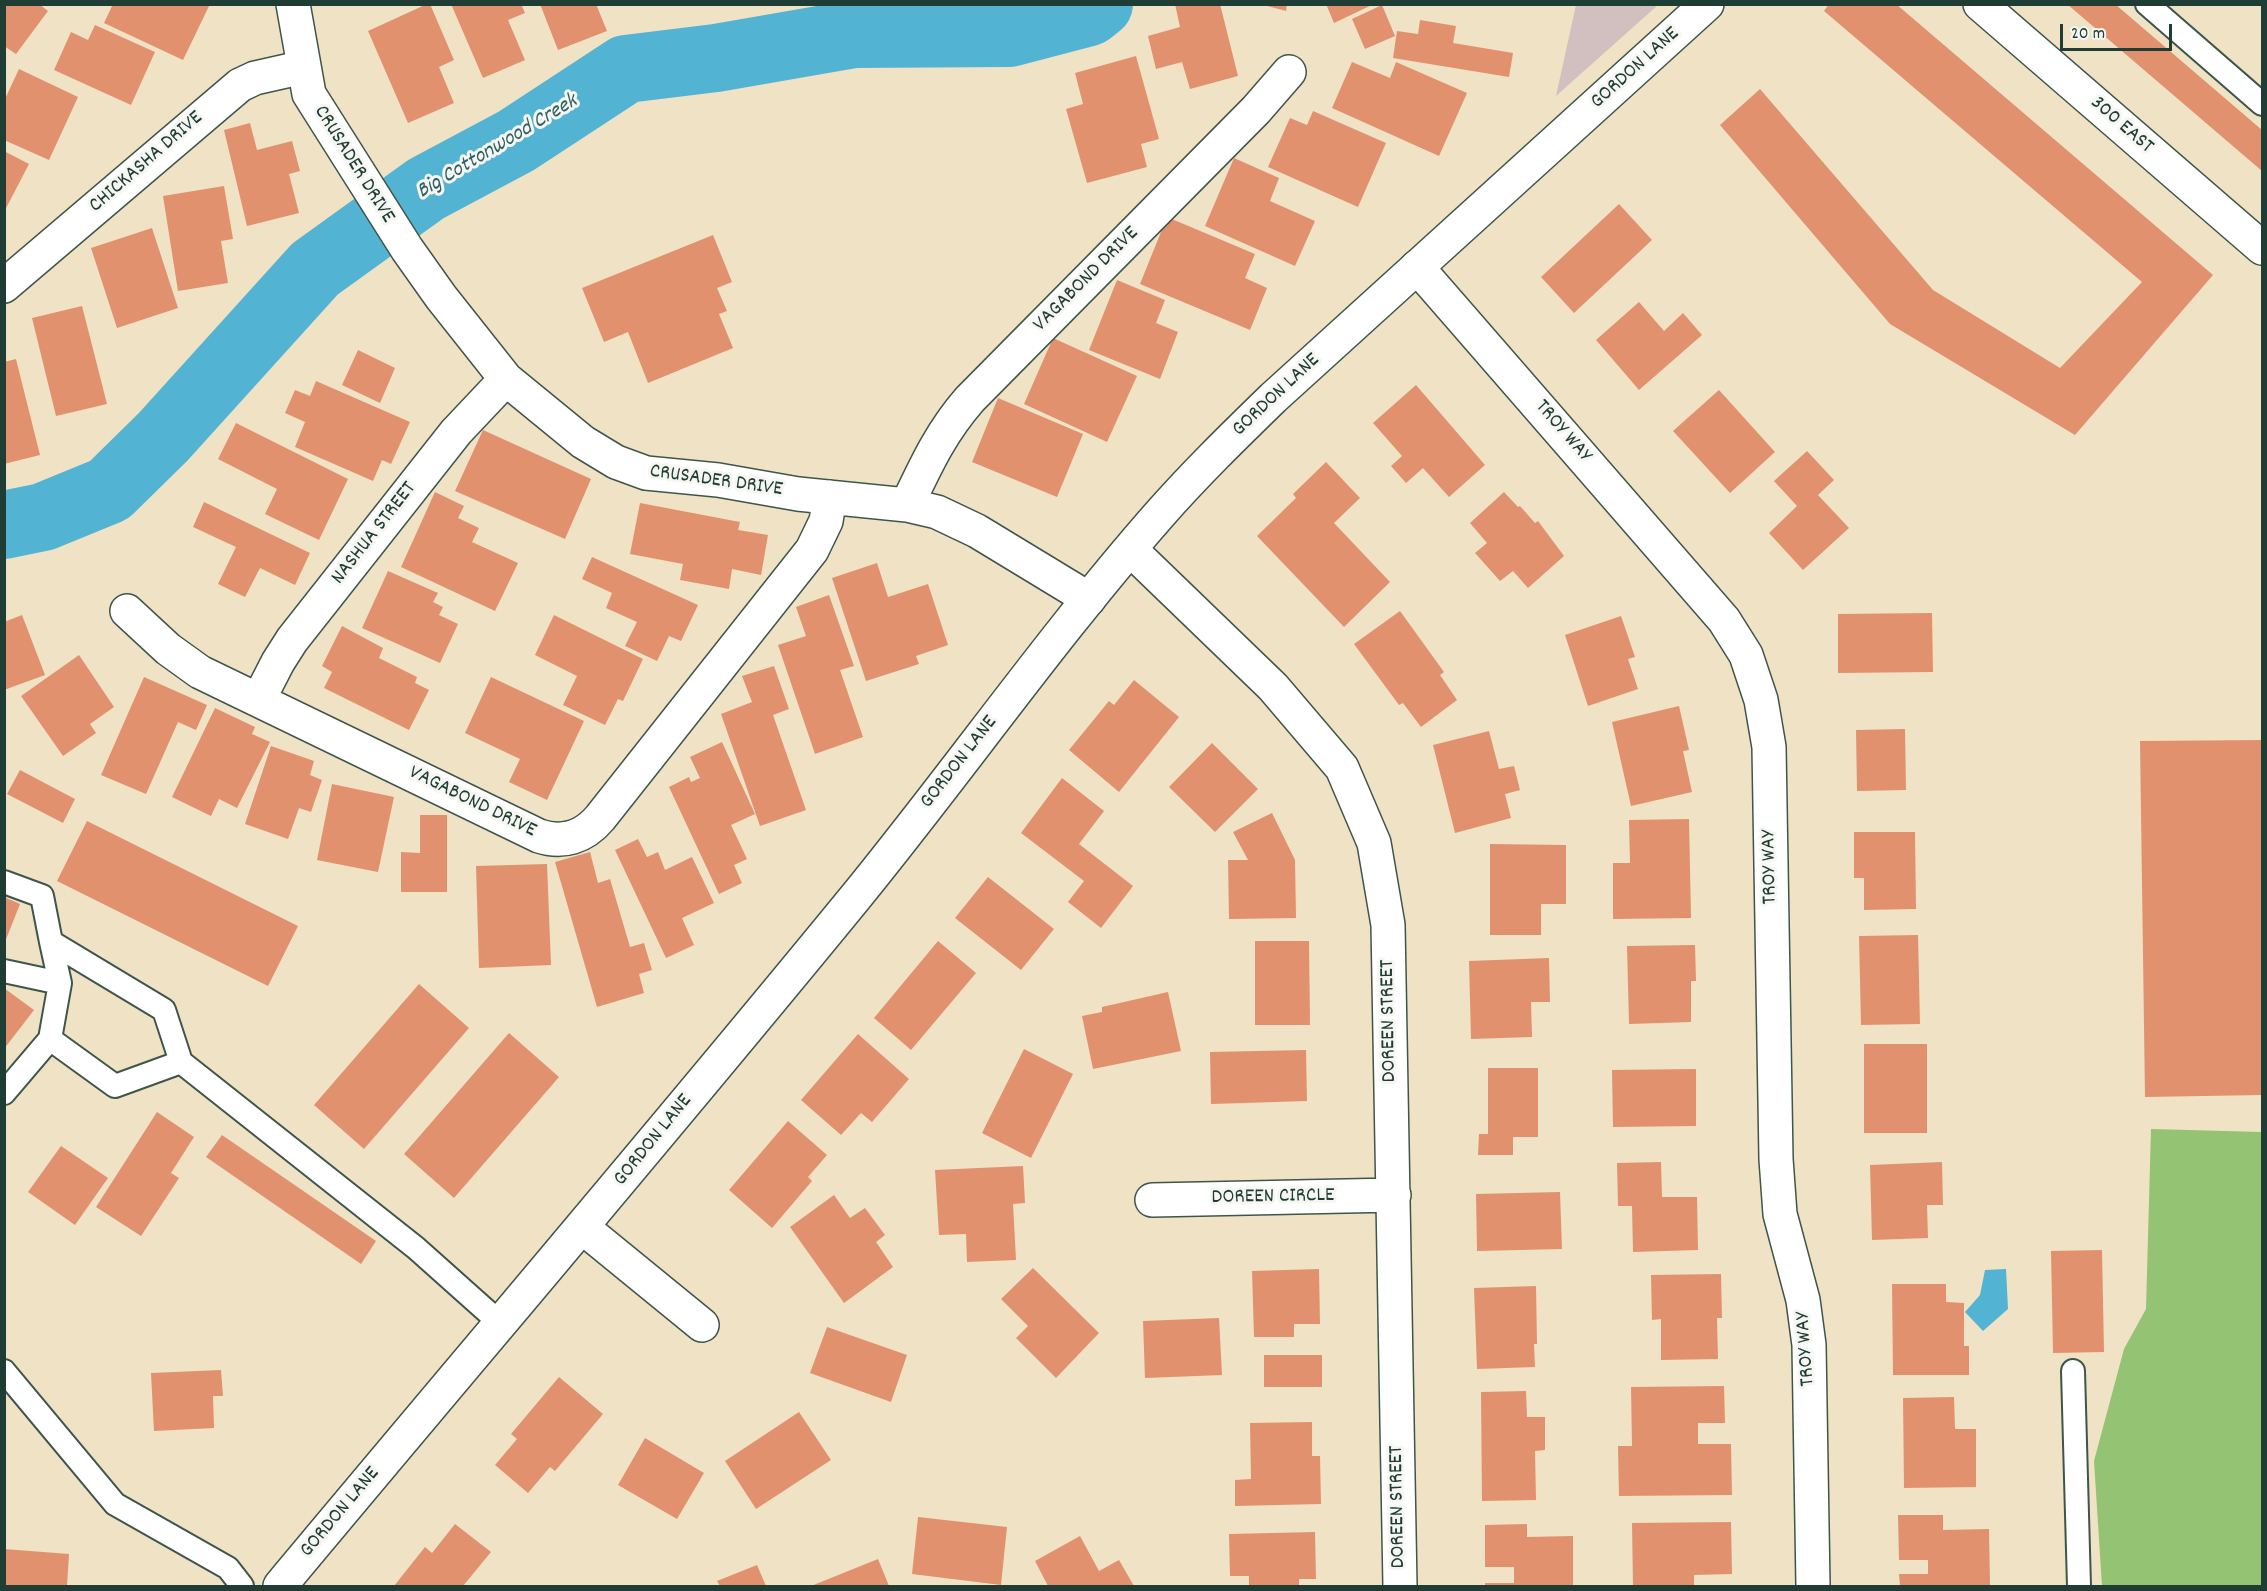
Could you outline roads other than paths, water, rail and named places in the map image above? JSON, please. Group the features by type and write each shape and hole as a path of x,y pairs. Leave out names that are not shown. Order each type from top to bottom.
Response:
{"street":[{"name":"GORDON LANE","path":"280,1587 856,896 1089,599 1158,516 1214,455 1281,391 1707,4"},
{"name":"300 EAST","path":"1980,4 2262,248"},
{"name":"CRUSADER DRIVE","path":"299,7 304,67 309,94 406,249 506,379 583,442 616,462 646,473 718,480 830,497 907,505 937,512 977,531 1089,599"},
{"name":"CHICKASHA DRIVE","path":"4,286 240,85 255,78 304,67"},
{"name":"VAGABOND DRIVE","path":"907,505 935,446 954,417 1256,110 1289,72"},
{"name":"TROY WAY","path":"1417,267 1724,620 1746,656 1761,700 1769,747 1776,1159 1780,1214 1803,1300 1809,1345 1813,1587"},
{"name":"NASHUA STREET","path":"259,699 292,640 456,432 506,379"},
{"name":"VAGABOND DRIVE","path":"127,611 183,661 200,672 539,836 554,840 578,836 587,831 600,818 812,550 826,521 830,497"},
{"name":"DOREEN STREET","path":"1131,550 1273,687 1342,768 1374,843 1388,925 1400,1587"},
{"name":"DOREEN CIRCLE","path":"1152,1200 1394,1195"},
{"path":"582,1227 702,1325"}],"lane":[{"path":"2147,4 2262,104"},
{"path":"4,882 42,896 60,983 50,1039 4,1093"},
{"path":"51,942 164,1010 181,1062 416,1248 500,1323"},
{"path":"4,971 60,983"},
{"path":"50,1039 115,1086 181,1062"},
{"path":"4,1371 115,1504 228,1568 242,1587"},
{"path":"2073,1371 2079,1587"}],"water":[{"path":"2006,1269 2008,1309 1983,1331 1965,1312 1980,1295 1985,1270"}],"waterway":[{"name":"Big Cottonwood Creek","path":"4,525 43,517 109,490 163,437 315,269 426,189 516,141 626,69 716,58 854,34 1009,33 1089,12 1099,4"}]}
